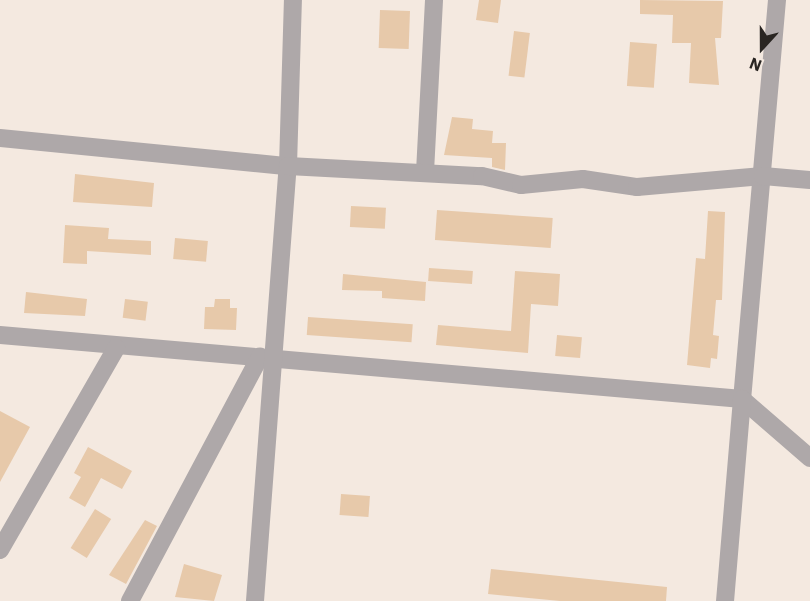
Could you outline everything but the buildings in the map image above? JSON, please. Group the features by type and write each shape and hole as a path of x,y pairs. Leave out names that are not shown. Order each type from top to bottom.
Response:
{"street":[{"path":"255,601 268,358 288,166 293,0"},
{"path":"425,172 434,0"},
{"path":"725,601 777,0"},
{"path":"0,138 288,166 425,172 521,185 597,179 637,187 763,176 810,180"},
{"path":"0,336 116,348 268,358 742,399 810,458"},
{"path":"0,550 116,348"},
{"path":"130,601 268,358"}]}
